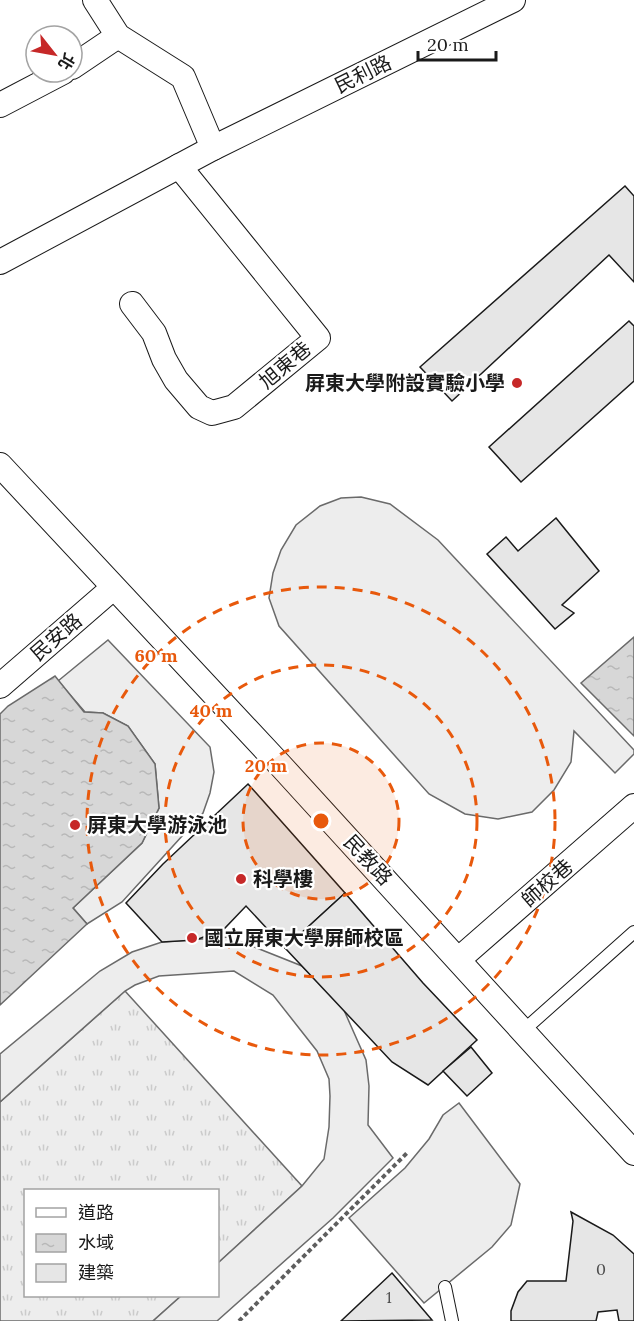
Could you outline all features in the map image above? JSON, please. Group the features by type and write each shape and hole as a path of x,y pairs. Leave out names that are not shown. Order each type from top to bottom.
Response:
{"street":[{"path":"0,262 213,148 183,76 118,36 95,0"},
{"name":"民利路","path":"213,148 513,0"},
{"path":"84,59 118,36"},
{"path":"0,105 40,84"},
{"name":"旭東巷","path":"132,304 154,333 164,359 176,380 199,407 212,413 234,407 318,338 179,166"},
{"name":"民教路","path":"0,465 459,959 634,1153"},
{"name":"民安路","path":"0,686 112,588"},
{"name":"師校巷","path":"459,959 634,806"}],"lane":[{"path":"524,1030 634,932"},
{"path":"445,1287 452,1321"}],"path":[{"path":"239,1321 408,1152"}],"green space":[{"path":"125,991 302,1186 219,1262 219,1189 24,1189 24,1297 180,1297 153,1321 0,1321 0,1102"}],"shaded area":[{"path":"361,497 390,504 438,540 634,750 634,754 615,773 574,731 571,762 554,790 532,812 498,819 465,814 429,794 279,626 269,598 273,573 281,550 296,525 320,506 341,498"},
{"path":"108,640 210,747 214,772 203,813 122,902 87,924 73,908 142,843 159,808 155,764 128,726 103,713 85,712 58,681"},
{"path":"229,937 302,966 343,1008 366,1060 369,1086 368,1125 393,1158 333,1218 217,1321 153,1321 180,1297 219,1297 219,1262 302,1186 324,1159 329,1127 329,1079 317,1051 273,995 234,971 159,976 135,985 125,991 0,1102 0,1054 100,971 132,952 162,942"},
{"path":"459,1103 520,1184 511,1225 492,1247 424,1303 349,1218 405,1168 429,1139 443,1115"}],"water":[{"path":"634,637 634,736 581,683"},
{"name":"屏東大學游泳池","path":"55,676 84,712 103,713 128,726 155,764 159,808 142,843 73,908 87,924 0,1005 0,714 8,706"}],"building":[{"path":"625,186 634,196 634,282 609,255 452,401 420,367"},
{"path":"629,321 634,326 634,381 521,482 489,447"},
{"path":"556,518 599,571 562,605 574,613 555,629 487,554 506,537 518,551"},
{"name":"科學樓","path":"248,784 345,893 285,948 246,906 224,929 196,940 162,942 126,903 163,864"},
{"path":"345,893 423,983 477,1040 428,1085 392,1062 285,948"},
{"path":"471,1047 492,1073 467,1096 443,1071"},
{"path":"571,1212 613,1235 634,1254 634,1321 619,1321 617,1310 598,1312 596,1321 511,1321 511,1311 518,1292 527,1281 566,1281 573,1221"},
{"path":"392,1273 432,1320 341,1321"}],"place":[{"name":"屏東大學附設實驗小學","path":"517,383"},
{"name":"屏東大學游泳池","path":"75,825"},
{"name":"科學樓","path":"241,879"},
{"name":"國立屏東大學屏師校區","path":"192,938"}]}
